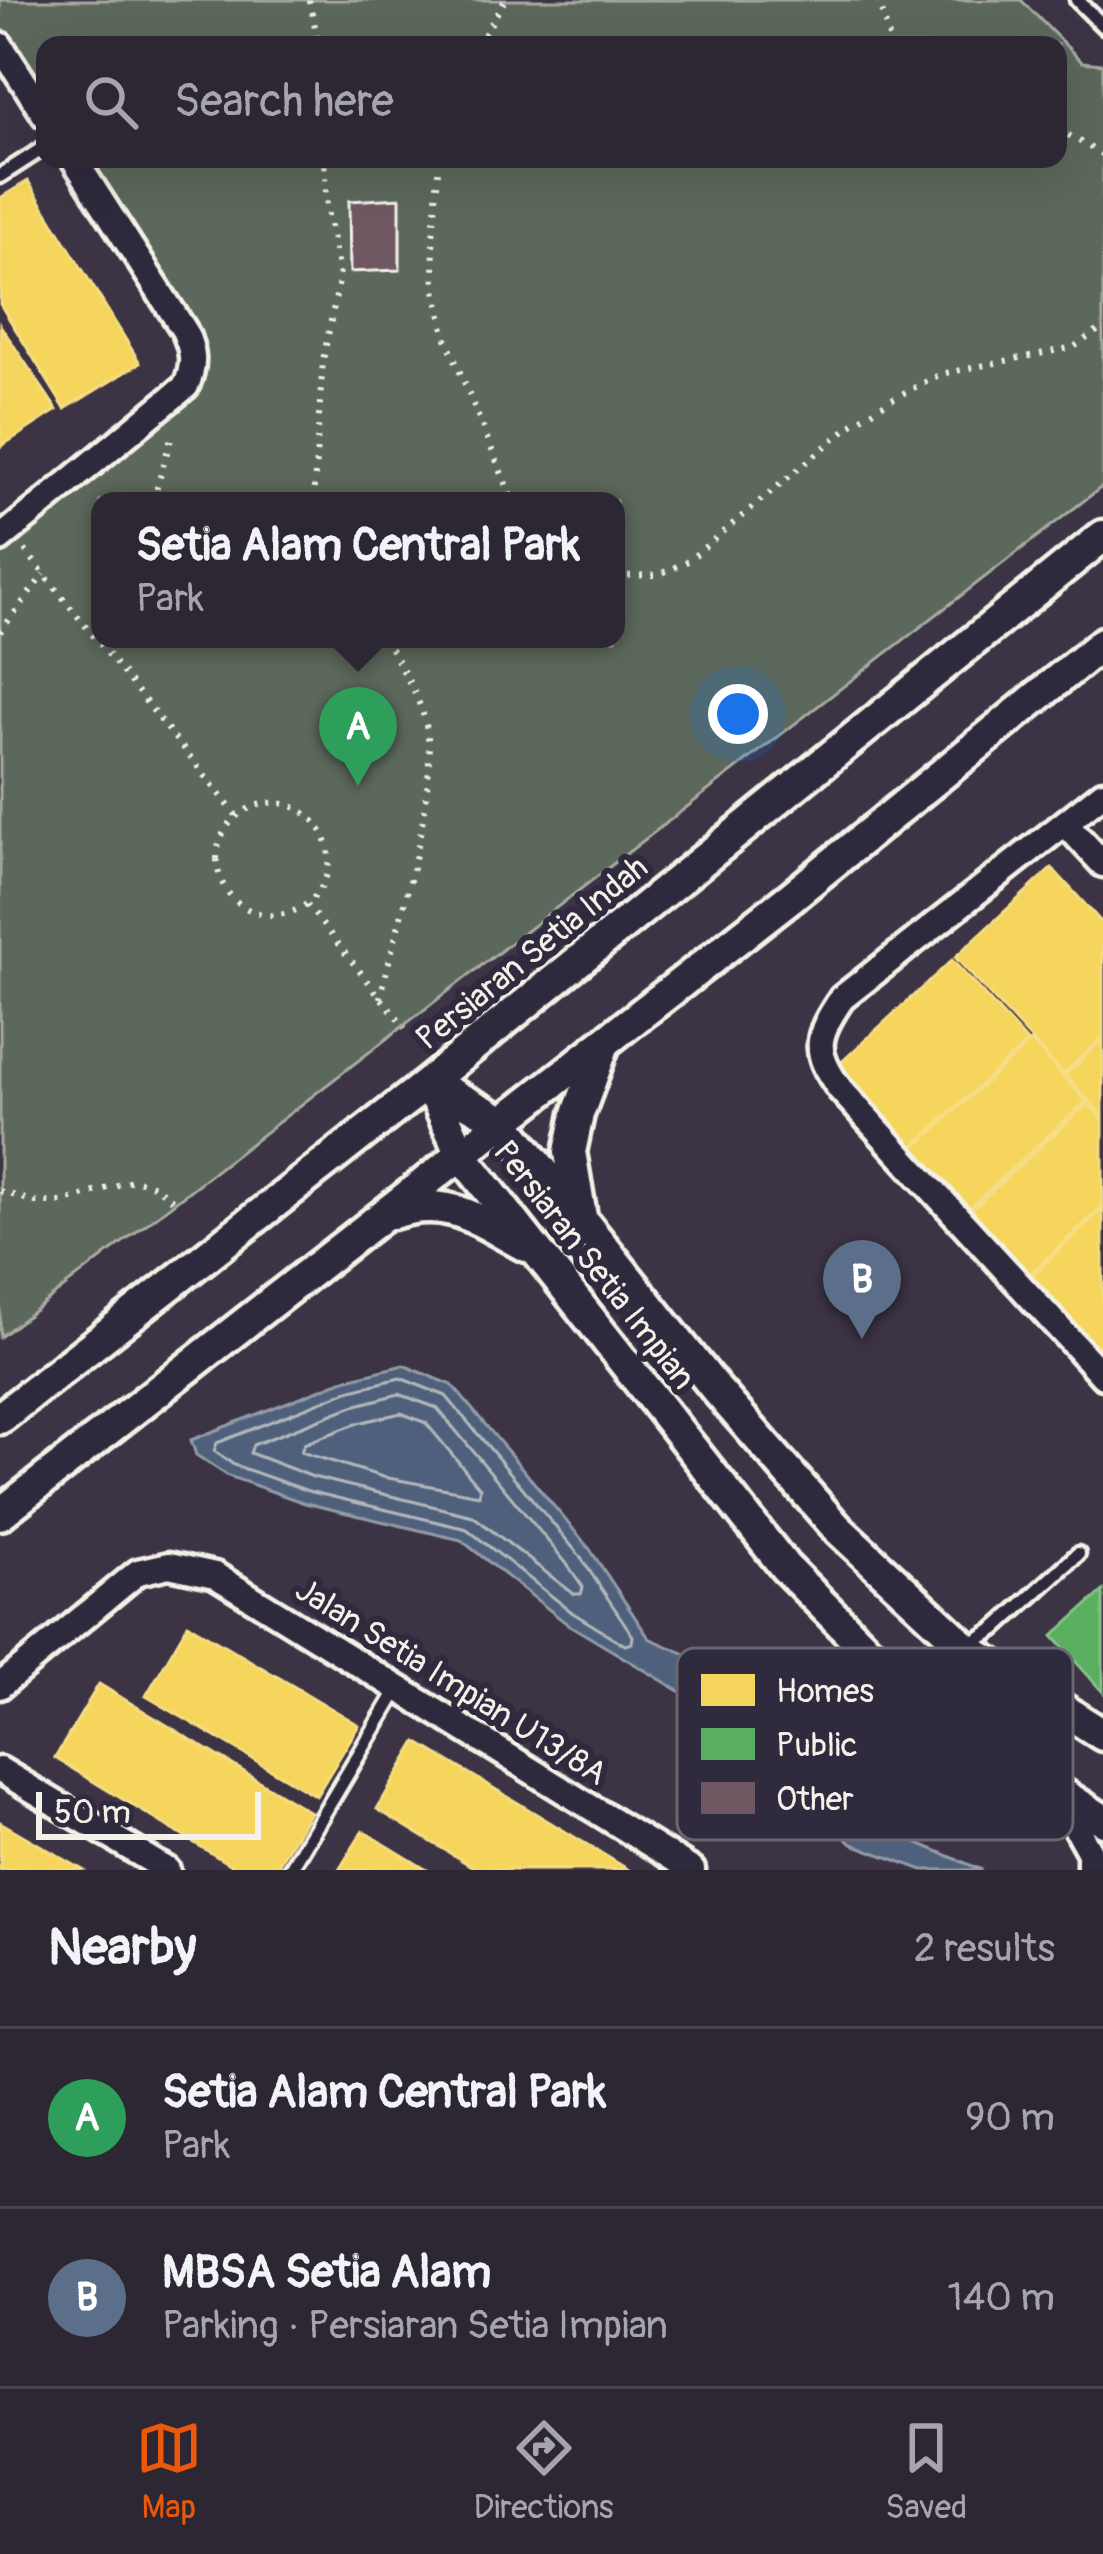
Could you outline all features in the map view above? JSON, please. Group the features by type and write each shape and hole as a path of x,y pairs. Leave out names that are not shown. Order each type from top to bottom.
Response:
{"street":[{"path":"0,45 36,101"},
{"path":"6,547 186,386 194,367 184,330 80,168"},
{"name":"Persiaran Setia Indah","path":"0,1418 429,1082 1103,536"},
{"path":"0,1514 604,1044 1103,643"},
{"path":"1103,793 842,998 818,1044 824,1068 840,1089 1103,1376"},
{"path":"1065,823 1103,864"},
{"path":"582,1220 570,1152 578,1114 604,1044"},
{"name":"Persiaran Setia Impian","path":"429,1082 504,1121 715,1388 837,1528 965,1647"},
{"name":"Persiaran Setia Impian","path":"429,1082 461,1156 785,1567 866,1648"},
{"path":"383,1216 423,1204 464,1213 542,1255"},
{"name":"Jalan Setia Impian U13/8A","path":"0,1686 138,1572 169,1565 215,1575 692,1870"},
{"name":"Persiaran Setia Impian","path":"1073,1716 1103,1735"},
{"path":"0,1770 166,1870"},
{"name":"Persiaran Setia Impian","path":"1073,1801 1103,1820"},
{"path":"1073,1822 1090,1853 1090,1870"}],"lane":[{"path":"1077,0 1103,26"},
{"path":"0,176 36,154"},
{"path":"965,1647 995,1629 1078,1554"},
{"path":"290,1870 398,1689"}],"path":[{"path":"309,0 317,36"},
{"path":"483,36 505,0"},
{"path":"880,0 889,36"},
{"path":"1067,134 1103,155"},
{"path":"314,492 323,360 340,276 325,168"},
{"path":"438,168 435,290 446,338 509,492"},
{"path":"625,576 658,575 688,561 851,425 890,400 941,374 1074,346 1103,327"},
{"path":"157,492 176,418 159,433"},
{"path":"6,547 22,547 91,633"},
{"path":"0,632 44,574"},
{"path":"103,648 236,815"},
{"path":"380,998 425,805 431,758 424,715 390,648"},
{"path":"263,802 293,806 318,824 329,852 326,881 307,905 280,916 251,912 228,894 216,868 219,838 236,815 263,802"},
{"path":"307,905 405,1028"},
{"path":"0,1191 35,1202 62,1202 134,1180 155,1186 176,1203"}],"green space":[{"path":"0,0 1021,0 1056,36 36,36 36,93 0,37"},
{"path":"1067,47 1082,62 1103,64 1103,486 0,1337 0,544 201,360 84,168 1067,168"}],"water":[{"path":"403,1365 452,1385 589,1548 649,1638 677,1650 677,1689 566,1623 461,1540 305,1503 228,1476 196,1455 191,1440 344,1380"},
{"path":"848,1840 911,1840 982,1870 923,1870"}],"building: Homes":[{"path":"28,181 140,363 65,409 0,304 0,198"},
{"path":"0,325 57,410 0,447"},
{"path":"1052,868 1103,924 1103,1037 1063,1074 955,957"},
{"path":"952,960 1027,1042 909,1150 834,1069"},
{"path":"1103,1039 1103,1116 1065,1075"},
{"path":"1031,1041 1086,1101 967,1210 912,1150"},
{"path":"1088,1103 1103,1120 1103,1206 1028,1275 969,1212"},
{"path":"1103,1209 1103,1348 1099,1352 1030,1277"},
{"path":"188,1624 359,1725 316,1796 146,1696"},
{"path":"99,1684 310,1812 275,1870 239,1870 55,1758"},
{"path":"417,1742 629,1870 478,1870 377,1809"},
{"path":"0,1822 83,1870 0,1870"},
{"path":"363,1831 427,1870 339,1870"}],"building: Public":[{"path":"1103,1591 1103,1692 1073,1658 1073,1648 1064,1648 1053,1636"}],"building: Other":[{"path":"400,198 400,270 350,272 349,201"}],"place":[{"name":"Setia Alam Central Park","path":"358,786"},
{"name":"MBSA Setia Alam","path":"862,1339"}]}
